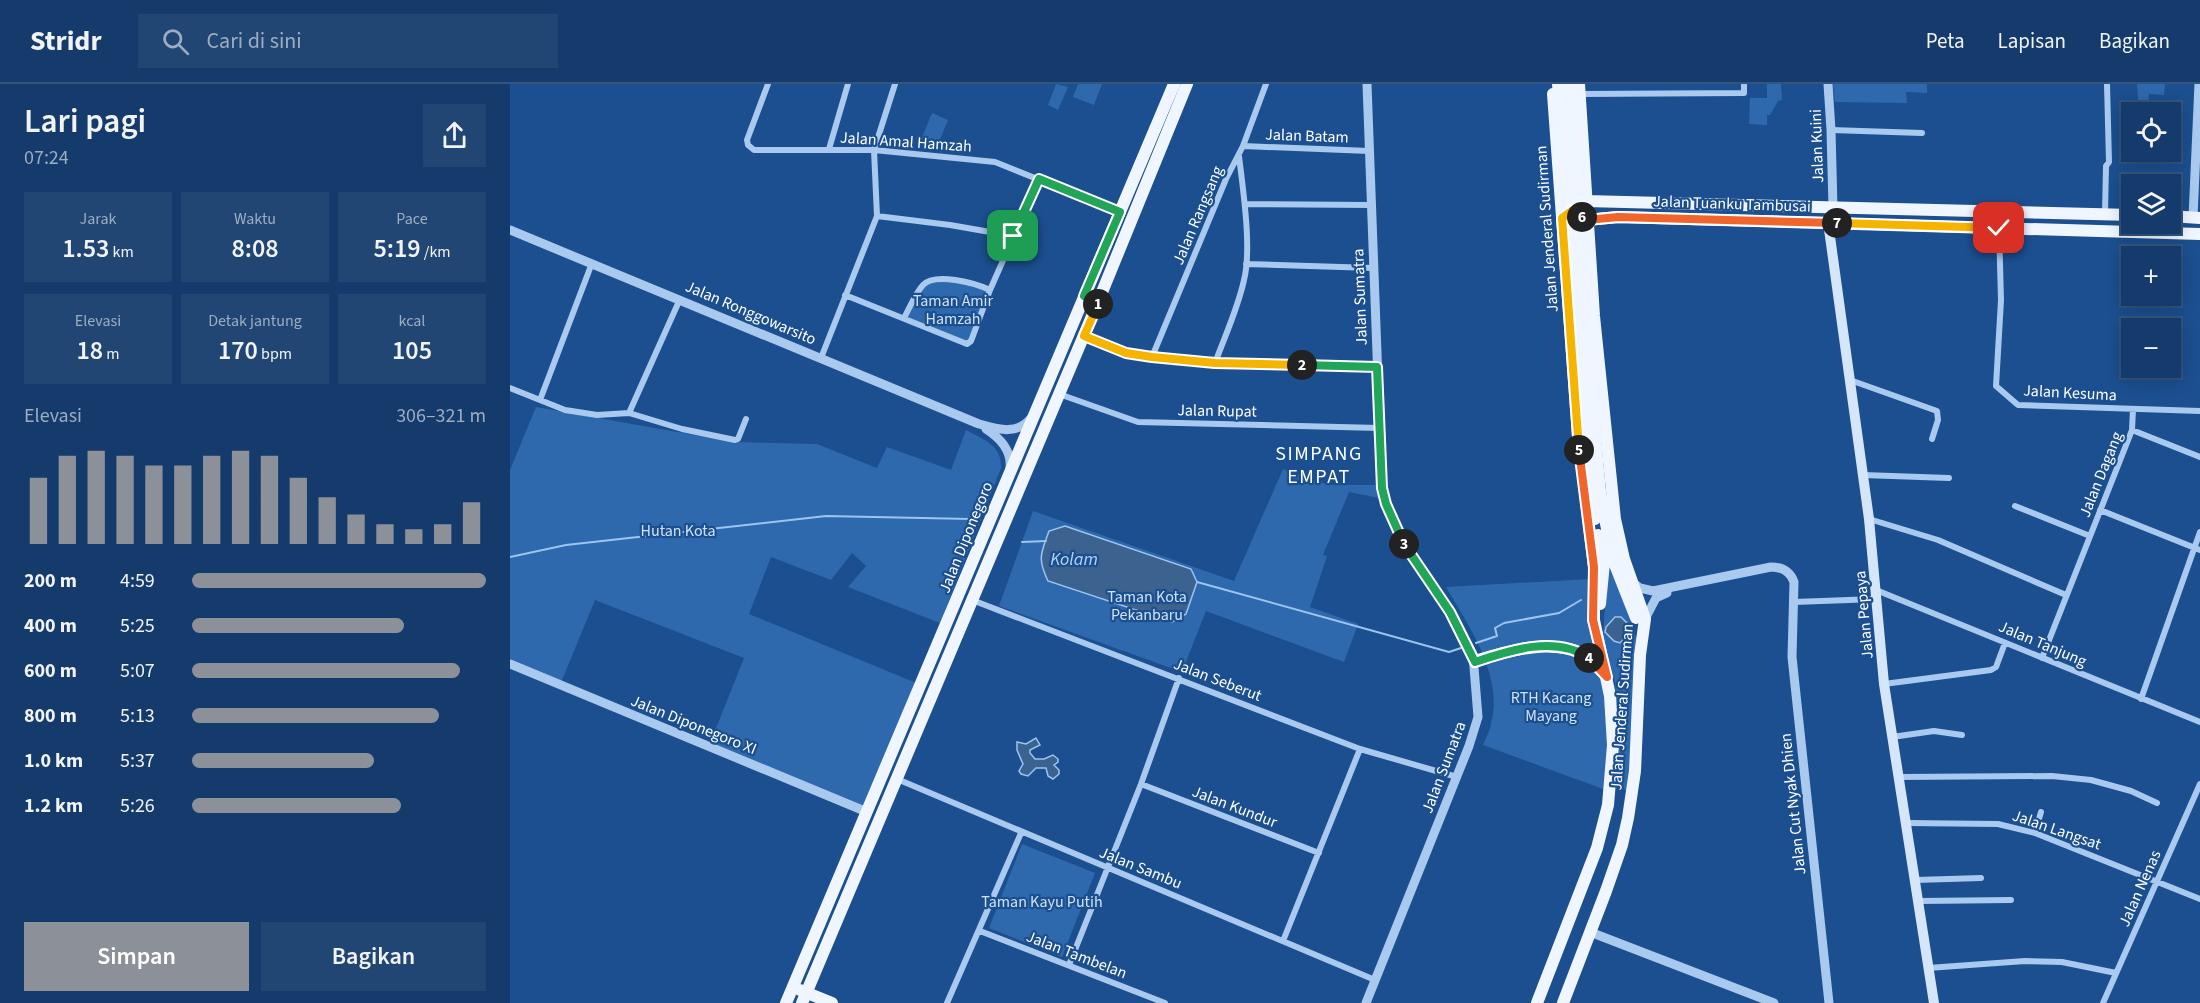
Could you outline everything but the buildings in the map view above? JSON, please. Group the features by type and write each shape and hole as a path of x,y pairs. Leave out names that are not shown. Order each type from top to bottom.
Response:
{"main road":[{"name":"Jalan Diponegoro","path":"787,1003 1173,84"},
{"name":"Jalan Diponegoro","path":"804,998 1084,336 1187,84"},
{"path":"1555,84 1558,111 1565,115 1571,114 1574,110 1577,88"},
{"path":"1555,84 1588,470 1609,562 1640,628 1641,636"},
{"name":"Jalan Jenderal Sudirman","path":"1538,1003 1597,848 1608,805 1613,746 1610,696 1593,609 1593,547 1584,495 1571,348 1560,200 1555,84"},
{"path":"1568,84 1600,491 1609,562 1598,639"},
{"name":"Jalan Jenderal Sudirman","path":"1563,1003 1622,845 1632,794 1641,636 1645,619 1616,530 1597,348 1577,88"},
{"path":"1560,200 1587,220"},
{"path":"1562,218 1586,201"},
{"name":"Jalan Tuanku Tambusai","path":"1586,201 2121,214"},
{"name":"Jalan Tuanku Tambusai","path":"1587,220 1618,217 2200,234"},
{"path":"2181,217 2197,218"},
{"name":"Jalan Pepaya","path":"1828,222 1869,519 1884,684 1908,823 1934,1003"},
{"path":"1084,296 1098,302"},
{"path":"1571,348 1574,327 1573,303 1580,297 1588,303 1591,328 1597,348"},
{"path":"1475,662 1515,650 1560,646 1585,655 1597,664 1607,677"},
{"path":"909,713 922,718"},
{"path":"793,987 804,998 832,1003"}],"street":[{"name":"Jalan Amal Hamzah","path":"768,84 747,140 748,146 754,150 873,150 995,162 1120,212"},
{"path":"829,149 848,84"},
{"path":"821,357 877,216 873,150 895,84"},
{"name":"Jalan Rangsang","path":"1152,357 1226,179 1243,146 1266,84"},
{"name":"Jalan Sumatra","path":"1366,1003 1478,717 1475,662 1450,612 1404,544 1386,504 1382,488 1367,84"},
{"path":"1577,88 1744,93 1744,84"},
{"name":"Jalan Kuini","path":"1828,84 1833,208"},
{"path":"2105,213 2106,166 2109,162 2108,84"},
{"path":"2197,218 2199,84"},
{"path":"1831,130 1922,133"},
{"name":"Jalan Batam","path":"1243,146 1369,151"},
{"path":"1215,363 1245,279 1245,204 1239,155"},
{"path":"845,295 967,344 971,341 990,290 1039,179"},
{"path":"1245,204 1370,204"},
{"path":"877,216 951,225 1013,236"},
{"name":"Jalan Kesuma","path":"1999,228 2001,300 1996,386 2018,405 2200,411"},
{"name":"Jalan Ronggowarsito","path":"511,232 681,299 979,424 995,429 1010,430 1022,427 1031,418"},
{"path":"540,400 592,263"},
{"path":"1246,264 1373,268"},
{"path":"904,318 924,284 932,279 976,283 990,290"},
{"path":"629,413 681,299"},
{"path":"1084,336 1126,353 1152,357 1215,363 1377,367"},
{"path":"1850,380 1937,411 1938,420 1932,439"},
{"path":"510,388 565,410 589,414 629,413 682,429 735,440 738,439 746,419"},
{"name":"Jalan Rupat","path":"1059,394 1138,422 1379,428"},
{"path":"2132,430 2133,409"},
{"name":"Jalan Ronggowarsito","path":"979,424 993,433 1007,449 1010,457 1010,470"},
{"name":"Jalan Dagang","path":"2042,658 2132,430 2200,457"},
{"path":"1863,475 1949,478"},
{"path":"2015,506 2090,536"},
{"path":"2100,510 2197,549"},
{"path":"1869,519 1938,540 2066,595"},
{"path":"2141,699 2197,549 2200,532"},
{"name":"Jalan Cut Nyak Dhien","path":"1689,585 1778,567 1792,576 1794,582 1792,657 1828,1003"},
{"path":"1631,581 1640,588 1653,591 1689,585"},
{"path":"1645,619 1656,598 1689,585"},
{"path":"1794,602 1875,594"},
{"name":"Jalan Tanjung","path":"1875,594 2005,643 2200,722"},
{"name":"Jalan Seberut","path":"972,600 1360,749 1456,777"},
{"path":"1884,684 1991,670 1996,667 2005,643"},
{"name":"Jalan Diponegoro XI","path":"510,664 867,812"},
{"path":"1069,965 1141,784 1179,678"},
{"path":"1892,737 1934,731 1962,735"},
{"path":"1283,940 1360,749"},
{"path":"1899,777 2052,776 2101,783 2131,791 2157,803"},
{"name":"Jalan Sambu","path":"897,779 1374,980"},
{"name":"Jalan Kundur","path":"1141,784 1319,853"},
{"name":"Jalan Nenas","path":"2103,1003 2200,784"},
{"path":"2036,833 2042,812"},
{"name":"Jalan Langsat","path":"1908,823 1998,824 2036,833 2200,899"},
{"path":"946,1003 1022,833"},
{"path":"1916,880 1981,878"},
{"path":"1920,902 2011,900"},
{"name":"Jalan Tambelan","path":"980,931 1165,1003"},
{"path":"1590,932 1774,1003"},
{"path":"1928,968 2025,961 2062,962 2116,973"}],"green space":[{"path":"1056,84 1068,87 1058,110 1048,105"},
{"path":"1078,84 1102,84 1094,105 1073,97"},
{"path":"1767,84 1781,84 1782,100 1778,101 1770,115 1767,115 1767,125 1749,124 1750,98 1767,98"},
{"path":"1833,84 1927,84 1927,93 1906,92 1907,103 1835,102"},
{"path":"2137,84 2165,84 2164,95 2149,94 2148,102 2138,102"},
{"path":"932,113 948,120 937,147 921,140"},
{"name":"Taman Amir Hamzah","path":"932,279 959,281 990,290 967,344 904,318 916,296"},
{"name":"Hutan Kota","path":"536,407 734,442 817,444 877,468 887,447 951,470 966,430 991,444 1001,460 1001,468 940,623 848,587 866,566 852,553 831,580 771,557 749,614 921,685 867,811 709,746 744,658 595,600 560,685 510,666 510,470"},
{"name":"Taman Kota Pekanbaru","path":"1283,469 1329,485 1381,485 1384,499 1349,492 1323,555 1327,556 1310,607 1358,624 1344,662 1206,611 1182,672 999,606 1033,511 1234,581"},
{"path":"1608,558 1636,638 1628,790 1616,789 1618,741 1615,683 1603,636"},
{"name":"RTH Kacang Mayang","path":"1591,579 1594,651 1611,700 1611,792 1483,745 1491,723 1494,705 1493,687 1482,652 1446,587"},
{"name":"Taman Kayu Putih","path":"1022,844 1095,873 1062,957 989,928"}],"water":[{"name":"Kolam","path":"1065,526 1191,569 1197,582 1186,614 1172,622 1048,581 1041,561 1044,545 1049,531"},
{"path":"1615,617 1621,617 1631,627 1630,632 1620,643 1614,641 1605,632 1606,627"},
{"path":"1036,738 1040,745 1030,750 1035,759 1044,759 1053,755 1058,759 1054,765 1059,770 1059,774 1053,779 1048,776 1046,768 1036,768 1028,776 1019,771 1023,764 1017,750 1017,742 1026,744"}],"waterway":[{"path":"510,557 566,545 826,516 970,519"},
{"path":"1022,542 1046,541"},
{"path":"1197,582 1449,652 1461,648"},
{"path":"1476,643 1497,636 1495,628 1504,623 1559,613 1581,600"}],"district":[{"name":"SIMPANG EMPAT","path":"1319,464"}],"route":[{"path":"1013,236 1039,179 1120,212 1084,296 1098,302 1084,336 1126,353 1215,363 1377,367 1382,488 1386,504 1404,544 1450,612 1475,662 1515,650 1560,646 1585,655 1597,664 1607,677 1593,620 1593,547 1584,495 1578,436 1562,218 1573,210 1587,220 1618,217 1999,228"}]}
